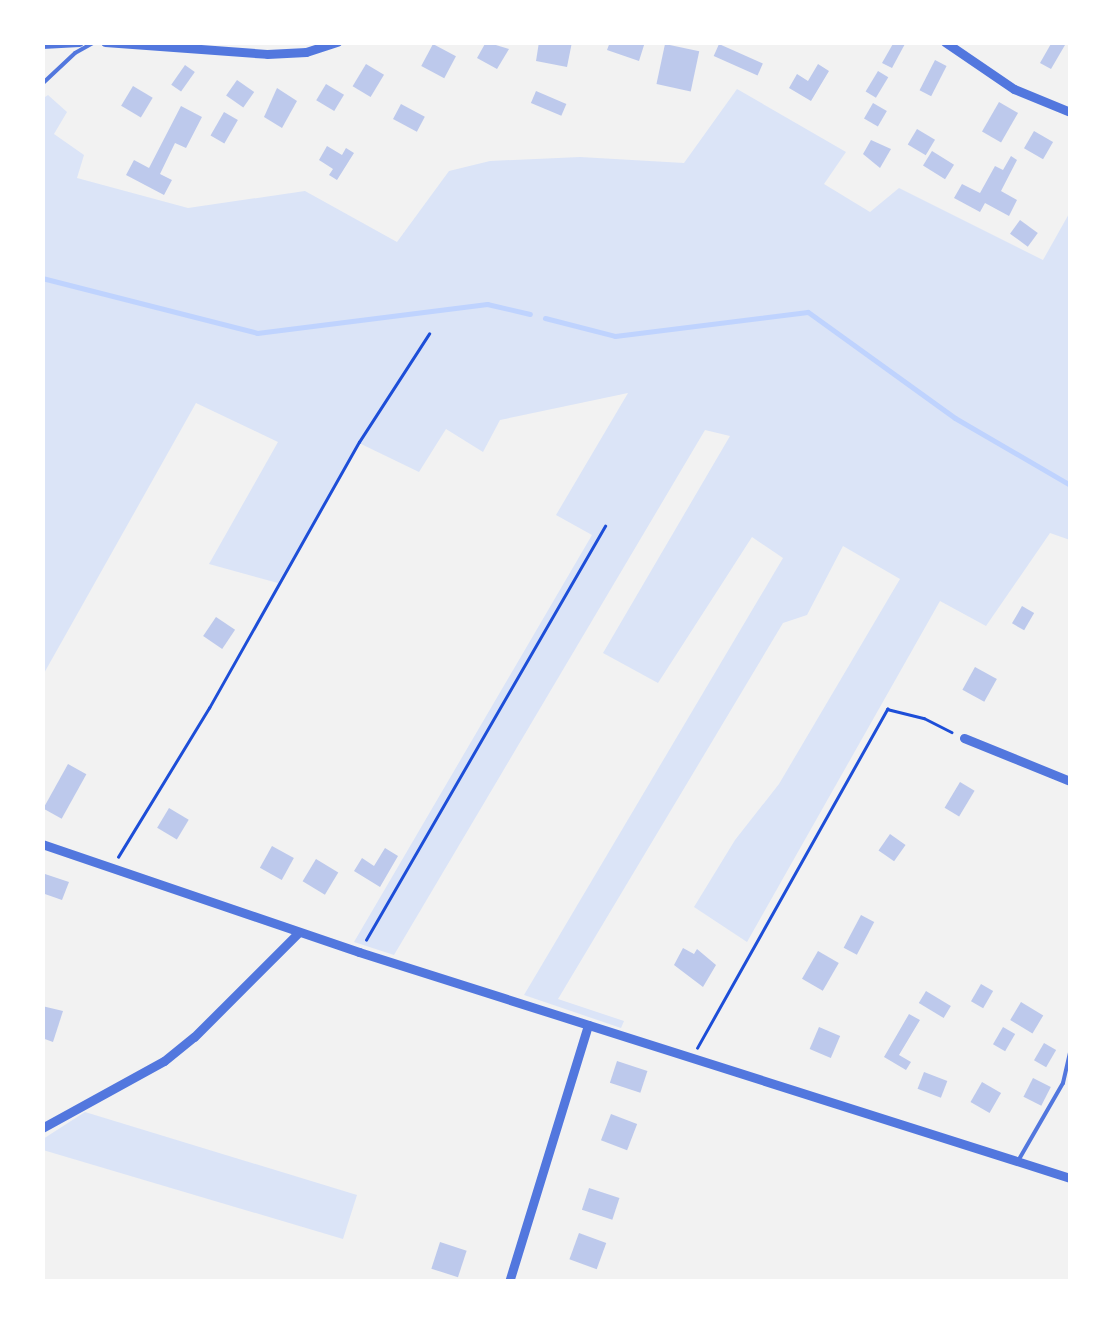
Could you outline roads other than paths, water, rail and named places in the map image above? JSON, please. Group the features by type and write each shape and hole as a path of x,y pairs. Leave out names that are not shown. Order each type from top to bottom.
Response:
{"street":[{"path":"42,44 80,42"},
{"path":"105,42 267,54 306,52 337,42"},
{"path":"945,42 1014,88 1070,112"},
{"path":"964,738 1070,781"},
{"path":"42,844 359,952 1070,1178"},
{"path":"42,1128 164,1060 194,1037 299,932"},
{"path":"509,1282 588,1026"}],"lane":[{"path":"42,84 76,53 96,42"},
{"path":"1018,1161 1063,1083 1070,1052"}],"waterway":[{"path":"42,278 257,333 487,304 530,314"},
{"path":"545,318 615,336 808,312 955,418 1070,485"}]}
